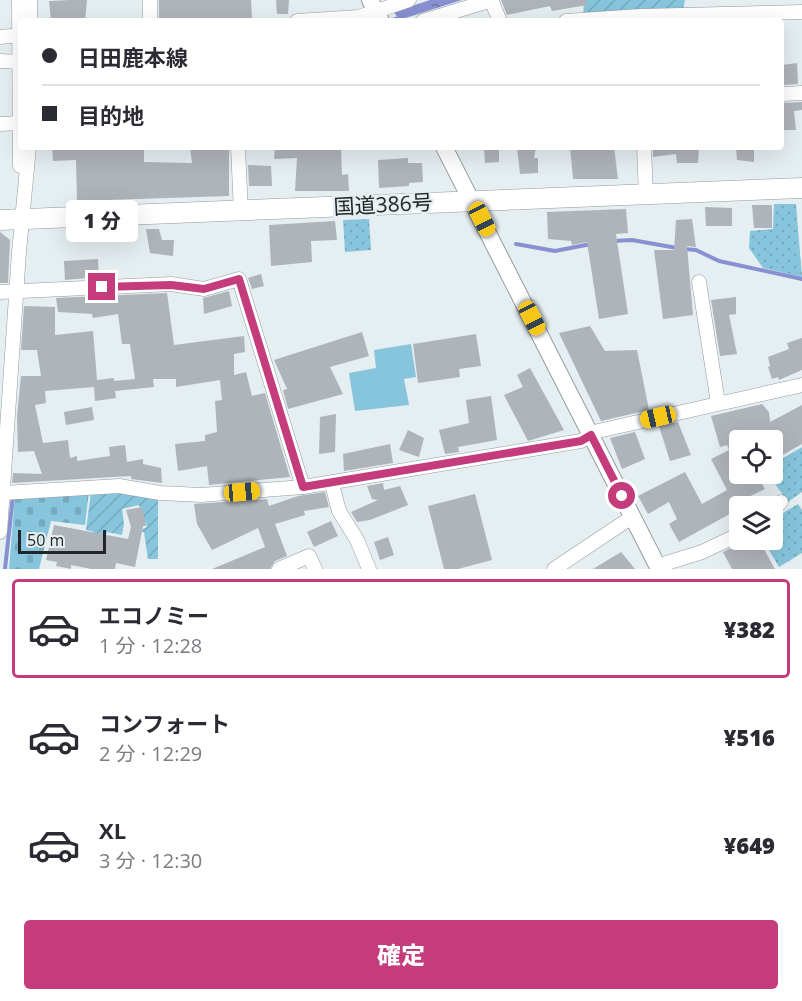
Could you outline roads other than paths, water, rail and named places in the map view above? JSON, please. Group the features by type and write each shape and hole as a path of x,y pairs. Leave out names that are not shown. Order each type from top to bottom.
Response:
{"highway":[{"name":"国道386号","path":"0,220 241,212 472,199 802,188"}],"main road":[{"path":"446,150 658,568"}],"street":[{"path":"19,0 20,18"},
{"path":"30,0 30,18"},
{"path":"150,0 150,18"},
{"path":"344,18 359,17 409,0"},
{"path":"433,18 492,0 499,18"},
{"path":"690,15 691,0"},
{"path":"640,18 802,12"},
{"path":"0,37 18,35"},
{"path":"0,61 18,62"},
{"path":"784,94 802,93"},
{"path":"0,124 18,123"},
{"path":"21,150 23,219"},
{"path":"0,532 29,150"},
{"path":"238,150 241,212"},
{"path":"644,150 646,195"},
{"path":"0,292 171,285 204,289 239,279 303,487"},
{"path":"699,282 718,403"},
{"path":"3,493 119,486 160,493 201,495 332,484 581,441 598,431 718,403 800,389"},
{"path":"332,484 339,511 357,540 369,569"},
{"path":"554,569 632,517"},
{"path":"658,568 729,539"},
{"path":"279,569 309,556 315,569"}],"water":[{"path":"430,0 462,0 405,18 398,18 394,12"}],"waterway":[{"path":"613,241 632,240 677,248"},
{"path":"516,244 555,251 591,244"},
{"path":"684,249 696,250 719,261 802,279"},
{"path":"5,569 13,496"}]}
